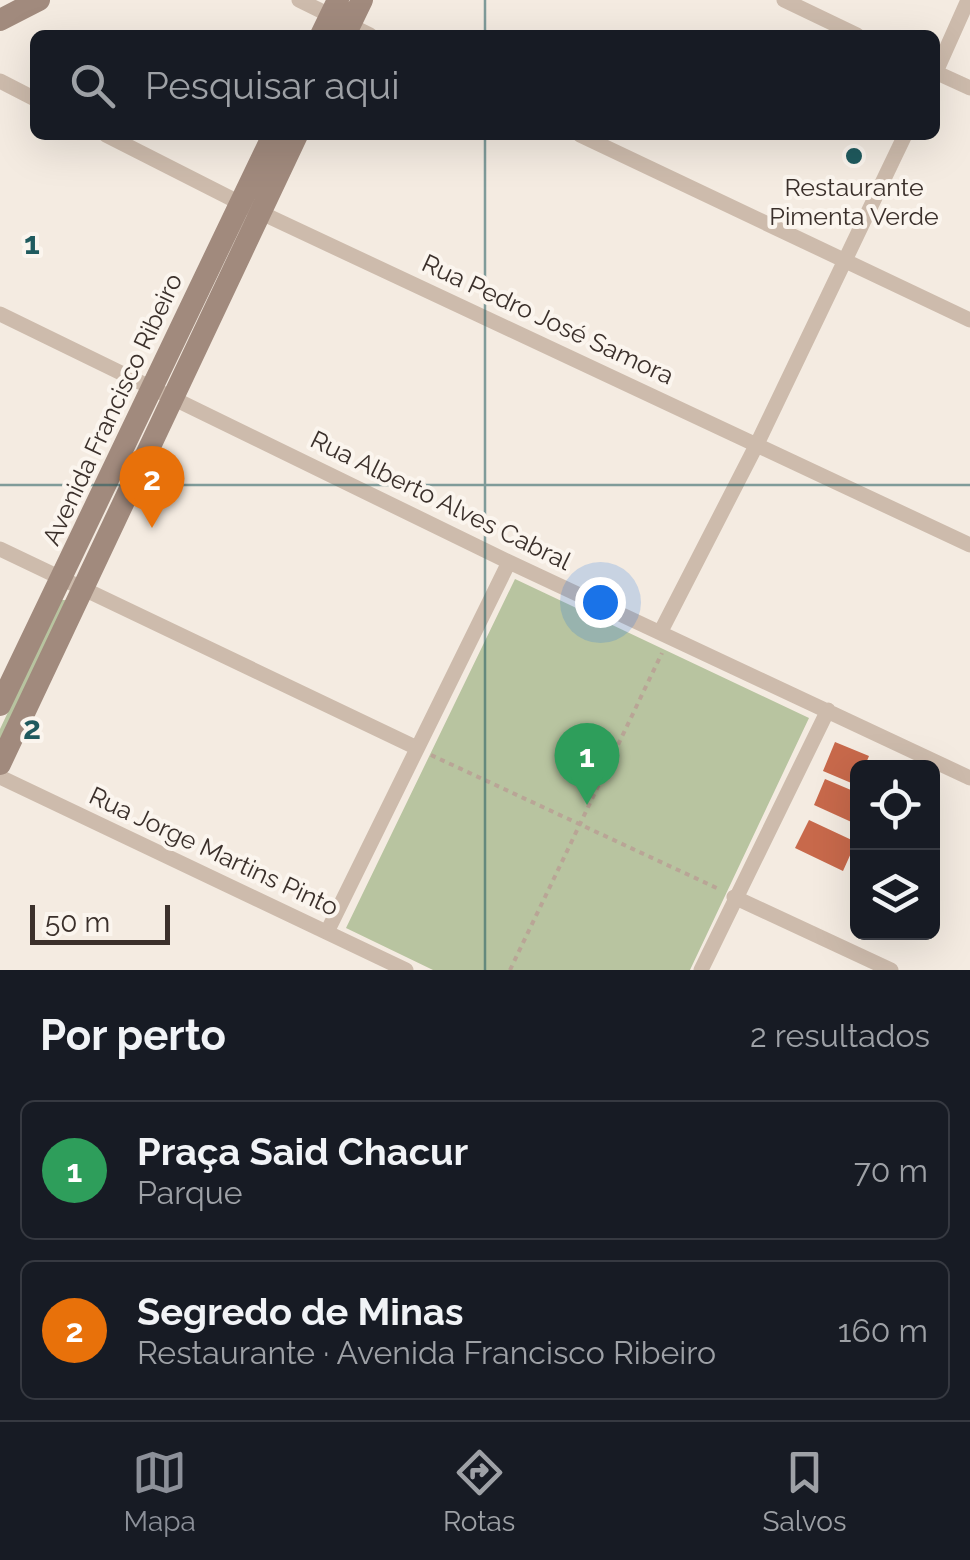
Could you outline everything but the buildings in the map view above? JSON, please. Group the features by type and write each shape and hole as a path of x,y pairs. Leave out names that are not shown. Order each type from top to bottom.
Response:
{"main road":[{"path":"12,10 39,0"},
{"path":"342,24 362,0"},
{"name":"Avenida Francisco Ribeiro","path":"250,208 271,140"},
{"name":"Avenida Francisco Ribeiro","path":"0,705 71,583 250,208 294,140"},
{"name":"Avenida Francisco Ribeiro","path":"0,764 71,583"}],"street":[{"path":"300,0 342,24"},
{"path":"784,0 847,30"},
{"path":"940,62 968,0"},
{"path":"940,75 970,88"},
{"path":"0,81 30,96"},
{"name":"Rua Pedro José Samora","path":"116,140 250,208 970,545"},
{"path":"590,140 970,320"},
{"path":"666,633 903,140"},
{"name":"Rua Alberto Alves Cabral","path":"0,314 508,562 970,778"},
{"path":"0,550 417,748"},
{"path":"328,932 508,562"},
{"path":"701,970 828,710"},
{"name":"Rua Jorge Martins Pinto","path":"0,777 406,970"},
{"path":"734,896 890,970"}],"path":[{"path":"510,970 666,633"},
{"path":"417,748 734,896"}],"green space":[{"path":"515,579 809,718 690,970 433,970 346,928"},
{"path":"61,600 66,600 0,747 0,729"}],"place":[{"name":"Restaurante Pimenta Verde","path":"854,156"},
{"name":"Segredo de Minas","path":"152,528"},
{"name":"Praça Said Chacur","path":"587,805"}]}
